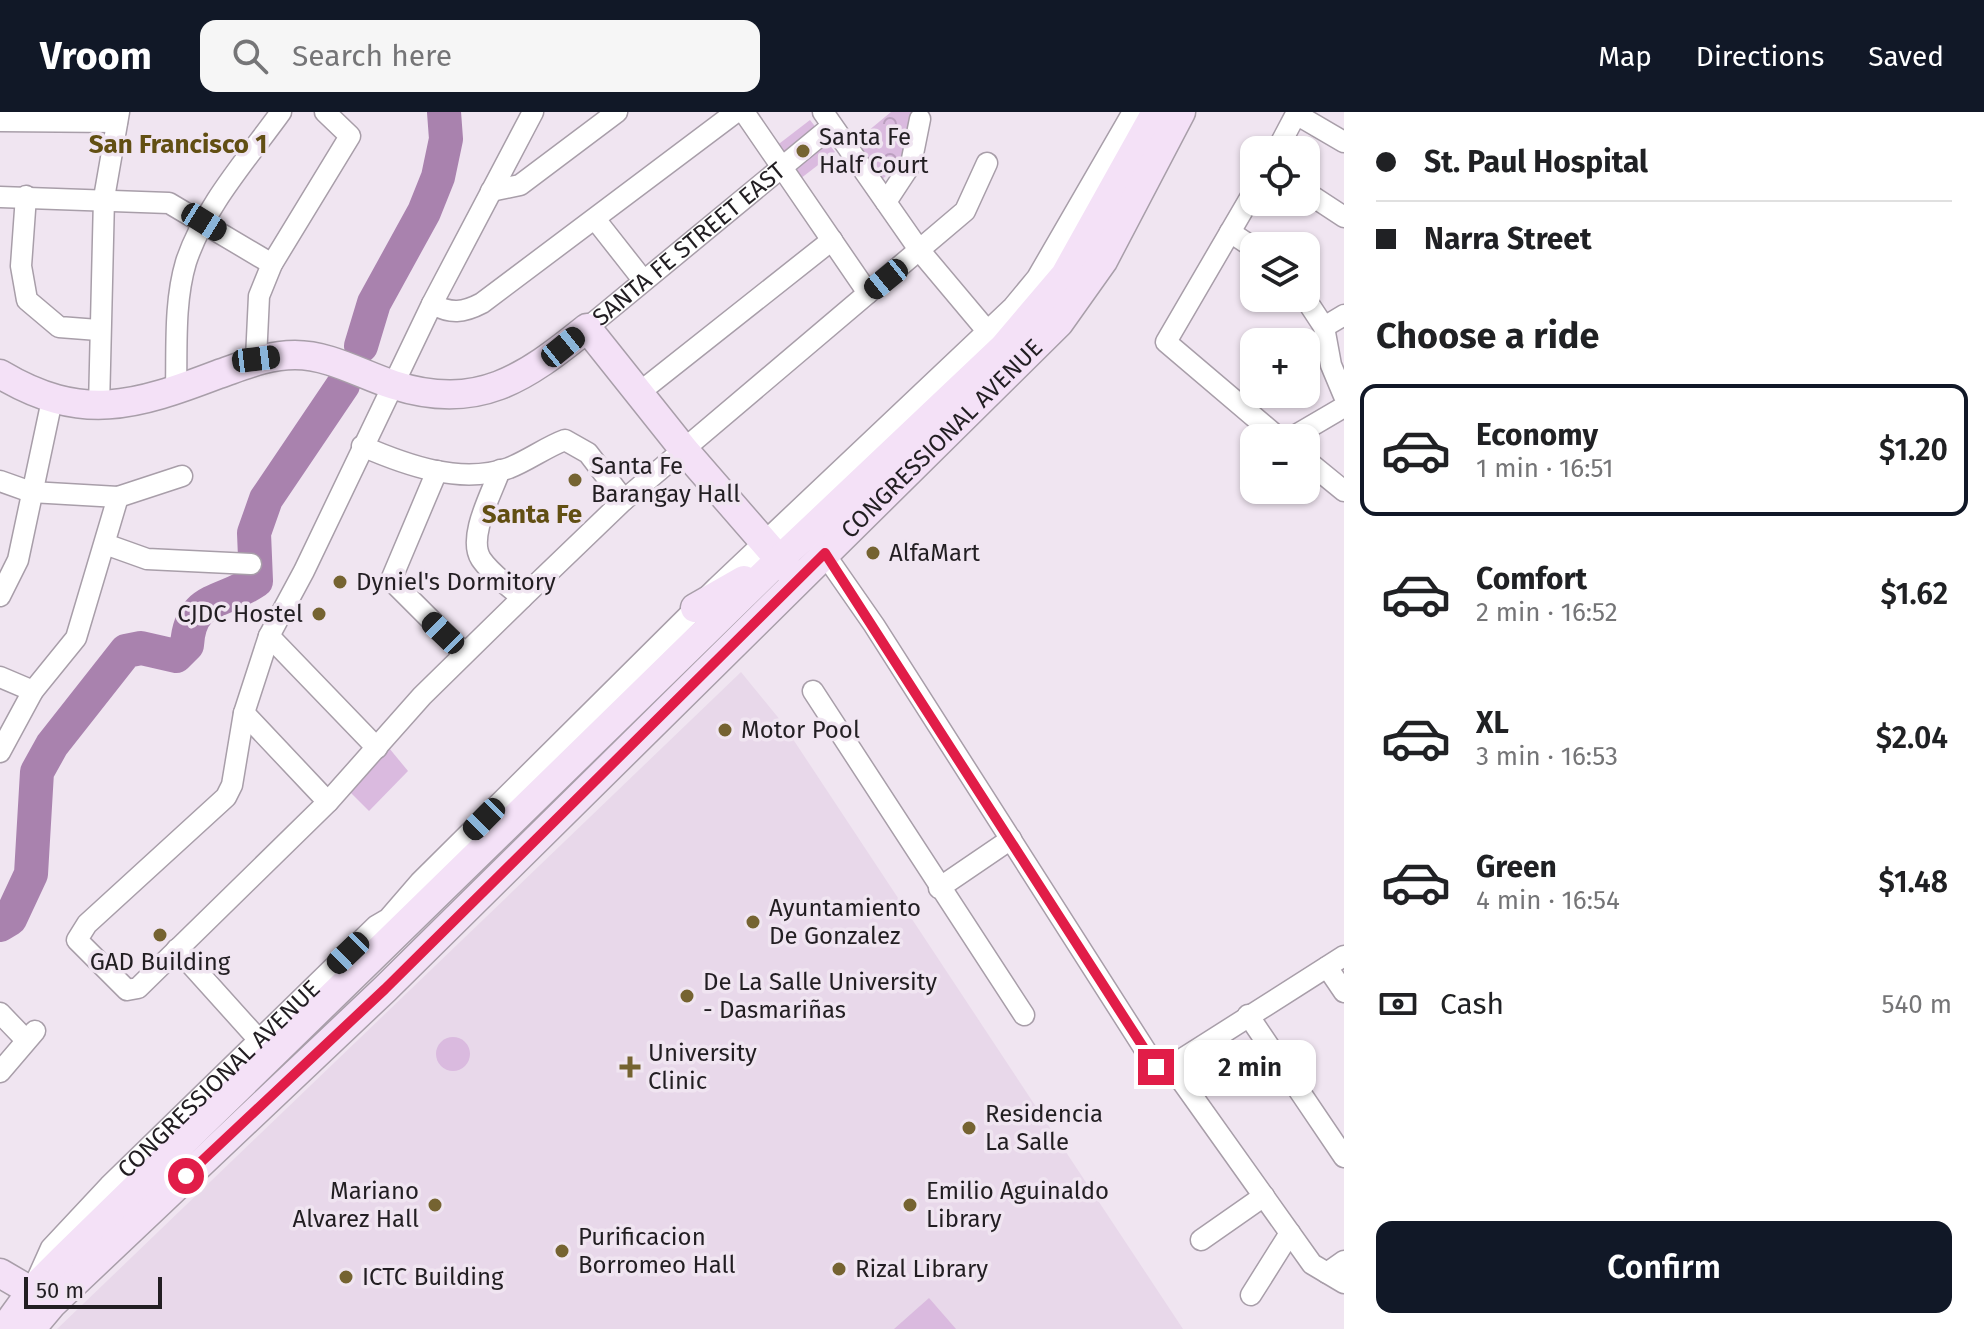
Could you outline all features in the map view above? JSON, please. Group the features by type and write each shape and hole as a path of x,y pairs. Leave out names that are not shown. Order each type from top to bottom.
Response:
{"main road":[{"name":"CONGRESSIONAL AVENUE","path":"816,543 1044,304 1080,249 1156,112"},
{"name":"CONGRESSIONAL AVENUE","path":"31,1329 43,1297 266,1048 703,617 780,561 816,543 1059,323 1103,261 1181,112"},
{"name":"SANTA FE STREET EAST","path":"0,374 52,400 99,407 135,403 256,359 297,355 363,372 394,386 439,395 484,390 529,373 587,328"},
{"path":"587,328 685,451 780,561 737,584 703,617"},
{"name":"CONGRESSIONAL AVENUE","path":"4,1329 396,978 780,561"},
{"path":"0,1273 43,1297"}],"street":[{"path":"176,390 181,287 186,261 204,222 281,112"},
{"path":"256,359 259,296 272,264 350,136 325,112"},
{"path":"533,112 432,304 304,571 269,636 244,713 232,785 226,797 77,937 127,990 132,991 177,949 328,802 464,653 624,500 965,211 987,163"},
{"path":"491,191 520,185 617,112"},
{"path":"432,304 447,312 470,310 736,112"},
{"path":"744,112 868,293"},
{"name":"CONGRESSIONAL AVENUE","path":"780,561 1037,278 1133,112"},
{"path":"1284,136 1296,114 1344,142"},
{"path":"826,116 920,251 988,332"},
{"name":"SANTA FE STREET EAST","path":"587,328 780,167 826,116"},
{"path":"0,121 118,117 104,198 98,330 99,407"},
{"path":"886,202 911,164 920,119"},
{"path":"26,196 21,266 27,300 59,327 98,330"},
{"path":"0,197 104,198 169,203 272,264"},
{"path":"1320,201 1344,217"},
{"path":"1240,215 1166,342 1263,424"},
{"path":"595,219 643,280"},
{"path":"1230,232 1240,239"},
{"path":"640,392 832,240"},
{"path":"1314,312 1324,327 1331,365 1344,396"},
{"path":"1324,327 1344,315"},
{"path":"0,596 9,556 31,492 52,400"},
{"path":"1315,424 1344,407"},
{"path":"362,446 437,471 468,474 500,470 565,440 588,453 624,500"},
{"path":"500,470 478,534 477,551 483,563 522,598"},
{"path":"437,471 391,580 464,653"},
{"path":"1320,471 1344,491"},
{"path":"0,481 31,492 118,497 182,476"},
{"path":"0,752 33,691 76,638 118,497"},
{"path":"816,543 1011,839 1156,1067 1171,1066 1335,962 1344,992"},
{"path":"105,544 147,559 251,564"},
{"path":"269,636 377,748"},
{"path":"0,677 33,691"},
{"path":"813,691 1024,1015"},
{"path":"244,713 328,802"},
{"path":"939,888 1011,839"},
{"path":"177,949 266,1048"},
{"path":"0,1013 31,1035 0,1072"},
{"path":"1248,1015 1344,1157"},
{"path":"1171,1066 1312,1264 1335,1278 1344,1261"},
{"path":"1201,1240 1264,1196"},
{"path":"1251,1295 1290,1233"}],"shaded area":[{"name":"De La Salle University - Dasmariñas","path":"741,672 781,721 1183,1329 57,1329"}],"green space":[{"path":"891,112 911,112 916,119 905,162 882,179 856,141"},
{"name":"Santa Fe Half Court","path":"810,120 835,152 796,182 771,150"},
{"path":"389,748 408,771 369,811 346,788"},
{"path":"453,1037 465,1042 470,1054 465,1066 453,1071 441,1066 436,1054 441,1042"},
{"path":"929,1298 956,1329 894,1329"}],"waterway":[{"path":"361,346 374,303 424,212 438,177 446,139 444,112"},
{"path":"0,925 10,919 31,874 37,772 52,745 126,651 141,648 176,656 187,645 189,629 201,609 256,581 254,533 266,499 343,385"}],"place":[{"name":"Santa Fe Half Court","path":"803,151"},
{"name":"Santa Fe Barangay Hall","path":"575,480"},
{"name":"AlfaMart","path":"873,553"},
{"name":"Dyniel's Dormitory","path":"340,582"},
{"name":"CJDC Hostel","path":"319,614"},
{"name":"Motor Pool","path":"725,730"},
{"name":"Ayuntamiento De Gonzalez","path":"753,922"},
{"name":"GAD Building","path":"160,935"},
{"name":"De La Salle University - Dasmariñas","path":"687,996"},
{"name":"University Clinic","path":"630,1067"},
{"name":"Residencia La Salle","path":"969,1128"},
{"name":"Mariano Alvarez Hall","path":"435,1205"},
{"name":"Emilio Aguinaldo Library","path":"910,1205"},
{"name":"Purificacion Borromeo Hall","path":"562,1251"},
{"name":"Rizal Library","path":"839,1269"},
{"name":"ICTC Building","path":"346,1277"}],"district":[{"name":"San Francisco 1","path":"178,144"},
{"name":"Santa Fe","path":"532,514"}],"route":[{"path":"186,1176 385,989 825,553 1156,1067"}]}
